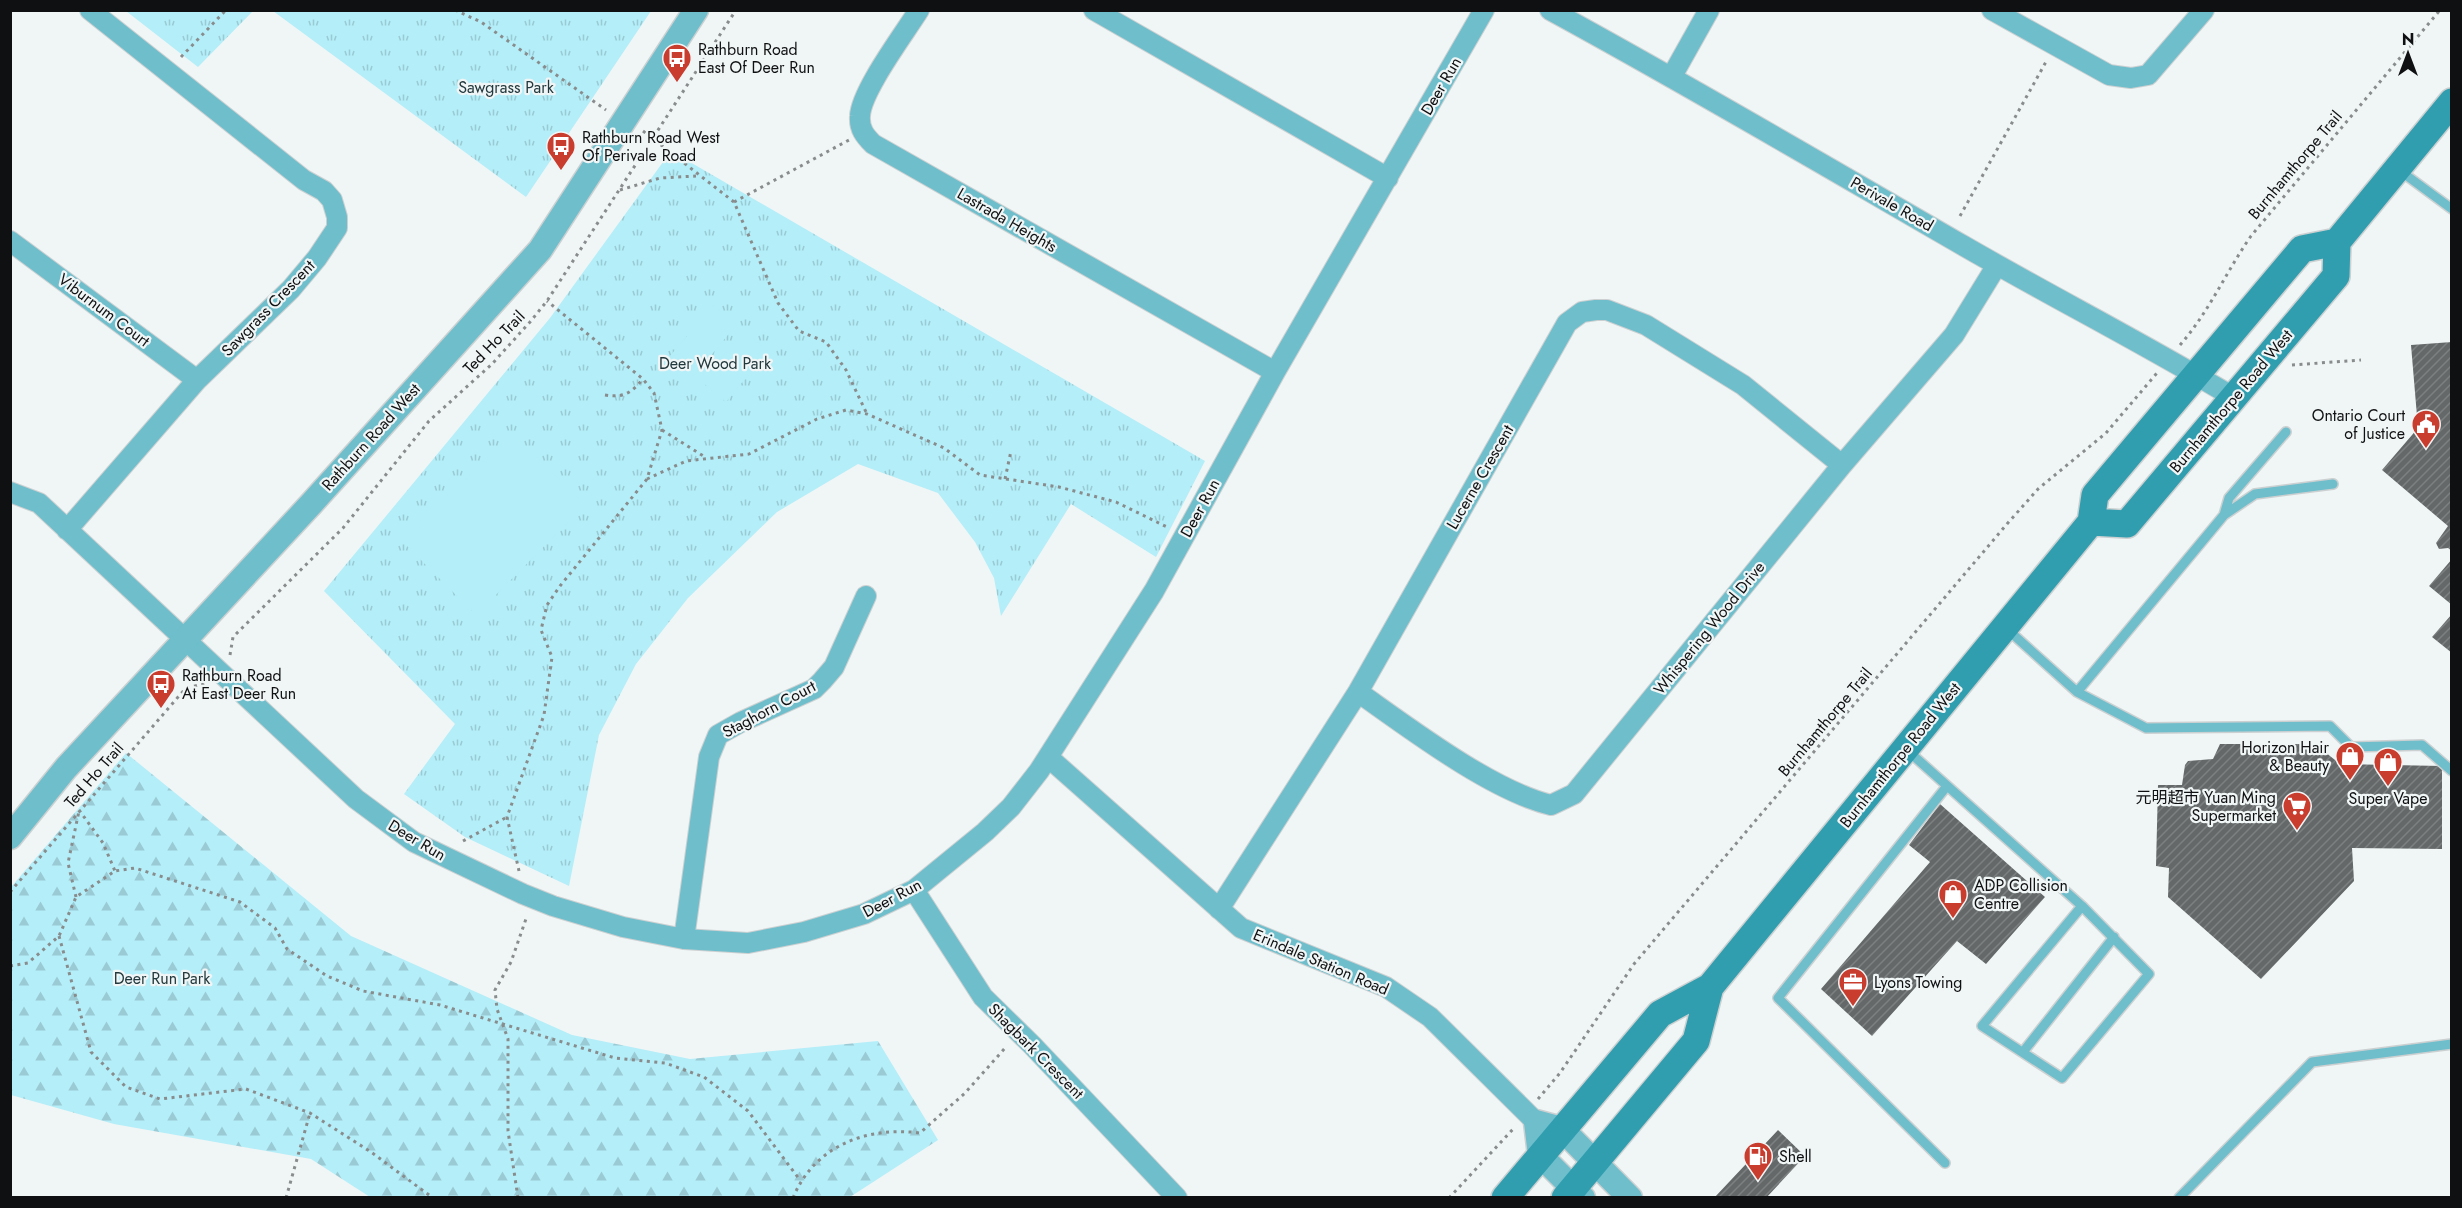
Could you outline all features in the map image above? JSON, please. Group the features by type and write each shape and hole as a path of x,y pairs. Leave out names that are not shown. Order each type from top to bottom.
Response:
{"main road":[{"path":"2337,242 2451,102"},
{"name":"Burnhamthorpe Road West","path":"1505,1197 1660,1014 1710,987 2091,522 2095,495 2302,249 2337,242 2336,276 2127,524 2091,522"},
{"name":"Burnhamthorpe Road West","path":"1574,1194 1595,1162 1696,1041 1710,987"}],"street":[{"name":"Sawgrass Crescent","path":"67,530 197,380 291,289 317,258 337,228 337,217 332,200 324,191 304,180 90,10"},
{"name":"Rathburn Road West","path":"10,837 66,768 540,250 696,10"},
{"path":"862,133 860,116 866,96 919,10"},
{"path":"1094,10 1388,178"},
{"name":"Deer Run","path":"10,492 39,503 184,641 372,812 414,842 529,896 623,927 684,939 748,943 804,933 864,914 914,890 957,857 1011,807 1048,758 1154,591 1275,372 1484,10"},
{"name":"Perivale Road","path":"1550,10 1672,76 1997,265 2234,397"},
{"path":"1672,76 1709,10"},
{"path":"1992,10 2109,75 2131,78 2148,75 2204,10"},
{"name":"Lastrada Heights","path":"862,133 873,144 1275,372"},
{"name":"Viburnum Court","path":"10,241 197,380"},
{"name":"Whispering Wood Drive","path":"1358,692 1461,761 1521,796 1551,805 1574,794 1842,465 1954,335 1997,265"},
{"name":"Lucerne Crescent","path":"1219,909 1358,692 1567,323 1582,312 1607,310 1646,325 1743,385 1842,465"},
{"name":"Staghorn Court","path":"684,939 709,758 718,735 814,689 834,667 866,596"},
{"name":"Erindale Station Road","path":"1048,758 1241,928 1386,987 1430,1017 1536,1122 1562,1129 1630,1197"},
{"name":"Shagbark Crescent","path":"914,890 982,997 1177,1197"},
{"path":"1536,1122 1540,1155 1574,1194"}],"lane":[{"path":"2397,168 2451,209"},
{"path":"2224,515 2229,498 2286,432"},
{"path":"2077,692 2224,515 2255,494 2333,484"},
{"path":"2005,627 2077,692 2146,728 2330,726 2351,747 2422,745 2451,771"},
{"path":"1905,749 2082,906 2149,974 2062,1078 1982,1026 2082,906"},
{"path":"1945,1163 1778,998 1947,786"},
{"path":"2023,1053 2114,937"},
{"path":"2179,1197 2312,1062 2451,1044"}],"path":[{"path":"168,72 226,10"},
{"path":"455,10 481,22 607,110"},
{"name":"Ted Ho Trail","path":"230,656 233,637 343,528 429,421 492,364 547,301 736,10"},
{"name":"Burnhamthorpe Trail","path":"2182,343 2206,314 2235,260 2251,236 2440,10"},
{"path":"1960,216 2055,45"},
{"path":"642,130 654,137 698,176 734,202 778,303 799,331 826,342 846,370 867,414"},
{"path":"734,202 862,133"},
{"path":"620,190 660,178 698,176"},
{"path":"518,1197 508,1131 508,1039 495,990 511,962 529,896 507,817 544,716 552,657 541,630 547,605 560,585 647,480 662,430 654,393 644,379 547,301"},
{"path":"2292,365 2361,360"},
{"path":"606,395 622,397 633,391 644,379"},
{"name":"Burnhamthorpe Trail","path":"1545,1090 1560,1073 1634,964 2007,524 2038,489 2106,433 2144,388"},
{"path":"647,480 686,461 748,454 817,418 846,410 867,414 944,448 980,474 1059,487 1116,502 1185,536"},
{"path":"662,430 706,458"},
{"path":"1005,478 1011,451"},
{"name":"Ted Ho Trail","path":"10,892 185,689 204,685"},
{"path":"80,810 103,843 115,871"},
{"path":"76,897 68,862 80,810"},
{"path":"463,841 507,817"},
{"path":"10,966 28,963 59,936 76,897 115,871 135,868 240,902 275,928 287,949 327,976 363,991 440,1005 615,1058 665,1063 704,1077 748,1111 800,1180"},
{"path":"59,936 91,1052 126,1087 160,1100 246,1089 310,1113 371,1152 433,1197"},
{"path":"793,1197 800,1180 839,1143 895,1129 920,1133 965,1093 1019,1033"},
{"path":"286,1197 310,1113"},
{"path":"1449,1197 1510,1133"}],"green space":[{"path":"126,11 253,11 198,67"},
{"name":"Sawgrass Park","path":"273,11 651,11 526,197"},
{"name":"Deer Wood Park","path":"671,151 1205,461 1156,557 1071,504 1001,616 994,578 975,542 938,493 858,464 777,512 688,598 636,664 599,735 569,886 465,837 404,794 455,724 324,591 550,318"},
{"path":"713,305 737,324 694,376 670,356"},
{"path":"744,331 768,351 726,402 702,382"},
{"path":"512,433 585,505 476,615 404,543"},
{"name":"Deer Run Park","path":"126,753 351,936 572,1035 690,1059 878,1041 938,1140 850,1197 370,1197 311,1159 114,1124 11,1095 11,887"}],"building":[{"name":"Ontario Court of Justice","path":"2452,342 2452,551 2448,548 2439,549 2436,543 2448,526 2382,470 2418,428 2411,345"},
{"path":"2452,559 2452,605 2429,586"},
{"path":"2452,614 2452,653 2432,637"},
{"path":"2220,744 2315,744 2340,764 2442,766 2442,849 2352,848 2354,881 2261,979 2168,897 2169,868 2156,866 2158,785 2182,785 2185,765 2188,761 2213,759"},
{"name":"ADP Collision Centre","path":"1940,804 2045,897 1986,964 1957,941 1872,1036 1821,989 1930,862 1909,845"},
{"path":"1778,1130 1805,1156 1766,1198 1714,1198"}],"place":[{"name":"Rathburn Road East Of Deer Run","path":"677,84"},
{"name":"Rathburn Road West Of Perivale Road","path":"561,172"},
{"name":"Ontario Court of Justice","path":"2426,450"},
{"name":"Rathburn Road At East Deer Run","path":"161,710"},
{"name":"Horizon Hair & Beauty","path":"2350,782"},
{"name":"Super Vape","path":"2388,788"},
{"name":"元明超市 Yuan Ming Supermarket","path":"2297,832"},
{"name":"ADP Collision Centre","path":"1953,920"},
{"name":"Lyons Towing","path":"1853,1008"},
{"name":"Shell","path":"1758,1182"}]}
